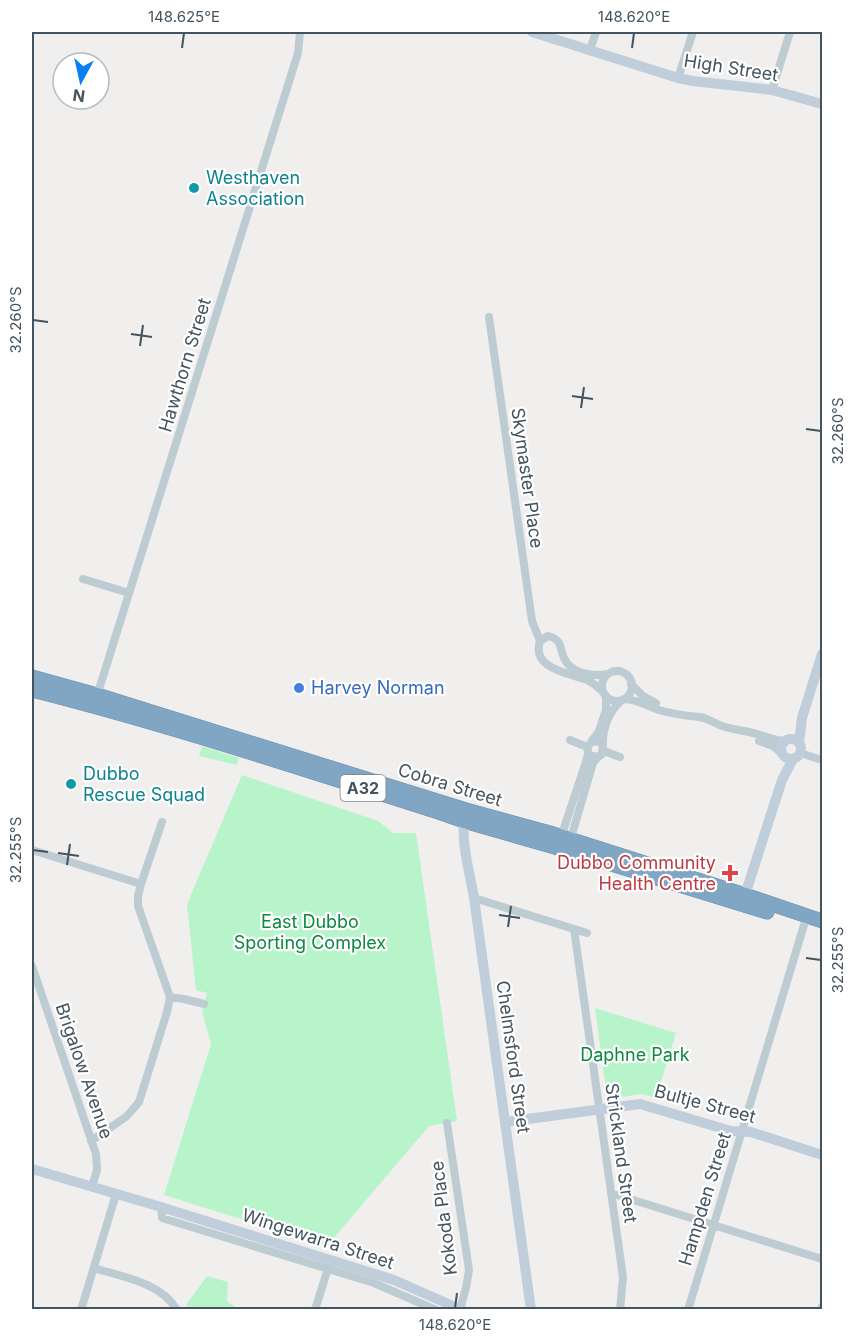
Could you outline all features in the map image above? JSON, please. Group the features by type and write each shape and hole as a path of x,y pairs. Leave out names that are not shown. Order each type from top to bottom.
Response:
{"highway":[{"name":"Cobra Street","path":"32,677 221,744 432,810 465,815 746,895"},
{"name":"Cobra Street","path":"32,690 96,700"},
{"name":"Cobra Street","path":"564,844 822,924"},
{"path":"746,895 747,902 750,904 763,906"},
{"name":"Cobra Street","path":"763,906 804,925"},
{"path":"804,925 811,920 822,924"}],"street":[{"name":"Hawthorn Street","path":"96,700 298,53 300,32"},
{"name":"High Street","path":"532,32 678,78 772,90 822,104"},
{"path":"590,50 596,32"},
{"path":"678,78 693,32"},
{"path":"772,90 789,32"},
{"name":"Skymaster Place","path":"489,317 532,621 540,641 538,646 540,654 548,665 563,673 590,681 605,694"},
{"path":"83,579 129,593"},
{"path":"540,641 548,636 556,640 561,646 565,661 577,670 592,675 616,671 624,673 643,696 673,712 706,719 791,753 822,760"},
{"path":"746,895 822,654"},
{"path":"564,844 589,747 599,731 607,707 603,682 608,674"},
{"path":"564,844 593,764 601,752 602,739 609,716 615,706 630,692 631,684"},
{"path":"605,694 613,700 634,700 662,711 673,712"},
{"path":"786,740 802,717"},
{"path":"736,731 775,740 793,740 791,753"},
{"path":"570,740 589,747 600,742 601,752"},
{"path":"589,747 592,757 601,752 620,758"},
{"name":"Chelmsford Street","path":"465,815 464,843 474,898 531,1310"},
{"path":"92,1141 127,1116 139,1102 167,1012 170,997 138,906 141,884 162,822"},
{"path":"32,850 141,884"},
{"path":"474,898 587,933"},
{"name":"Hampden Street","path":"688,1310 804,925"},
{"name":"Strickland Street","path":"574,929 623,1278 620,1310"},
{"name":"Brigalow Avenue","path":"32,966 96,1154 97,1170 92,1187"},
{"path":"170,997 204,1004"},
{"name":"Bultje Street","path":"505,1122 640,1104 730,1131 752,1132 822,1155"},
{"name":"Kokoda Place","path":"447,1123 469,1270 466,1288 456,1308"},
{"name":"Wingewarra Street","path":"32,1169 161,1207 328,1265 435,1310"},
{"path":"611,1193 822,1259"},
{"path":"81,1310 116,1194"},
{"path":"315,1310 328,1265"},
{"name":"Wingewarra Street","path":"328,1265 394,1280 456,1308"},
{"path":"94,1268 160,1291 177,1310"}],"green space":[{"path":"202,746 239,758 237,765 199,756"},
{"name":"East Dubbo Sporting Complex","path":"242,775 378,821 393,833 416,833 457,1121 429,1126 327,1246 164,1195 211,1044 202,1011 207,993 196,990 187,904"},
{"name":"Daphne Park","path":"595,1008 676,1033 656,1098 642,1094 607,1099"},
{"path":"207,1276 228,1282 227,1301 238,1309 193,1309 186,1305"}],"place":[{"name":"Westhaven Association","path":"194,188"},
{"name":"Harvey Norman","path":"299,688"},
{"name":"Dubbo Rescue Squad","path":"71,784"},
{"name":"Dubbo Community Health Centre","path":"730,873"}]}
